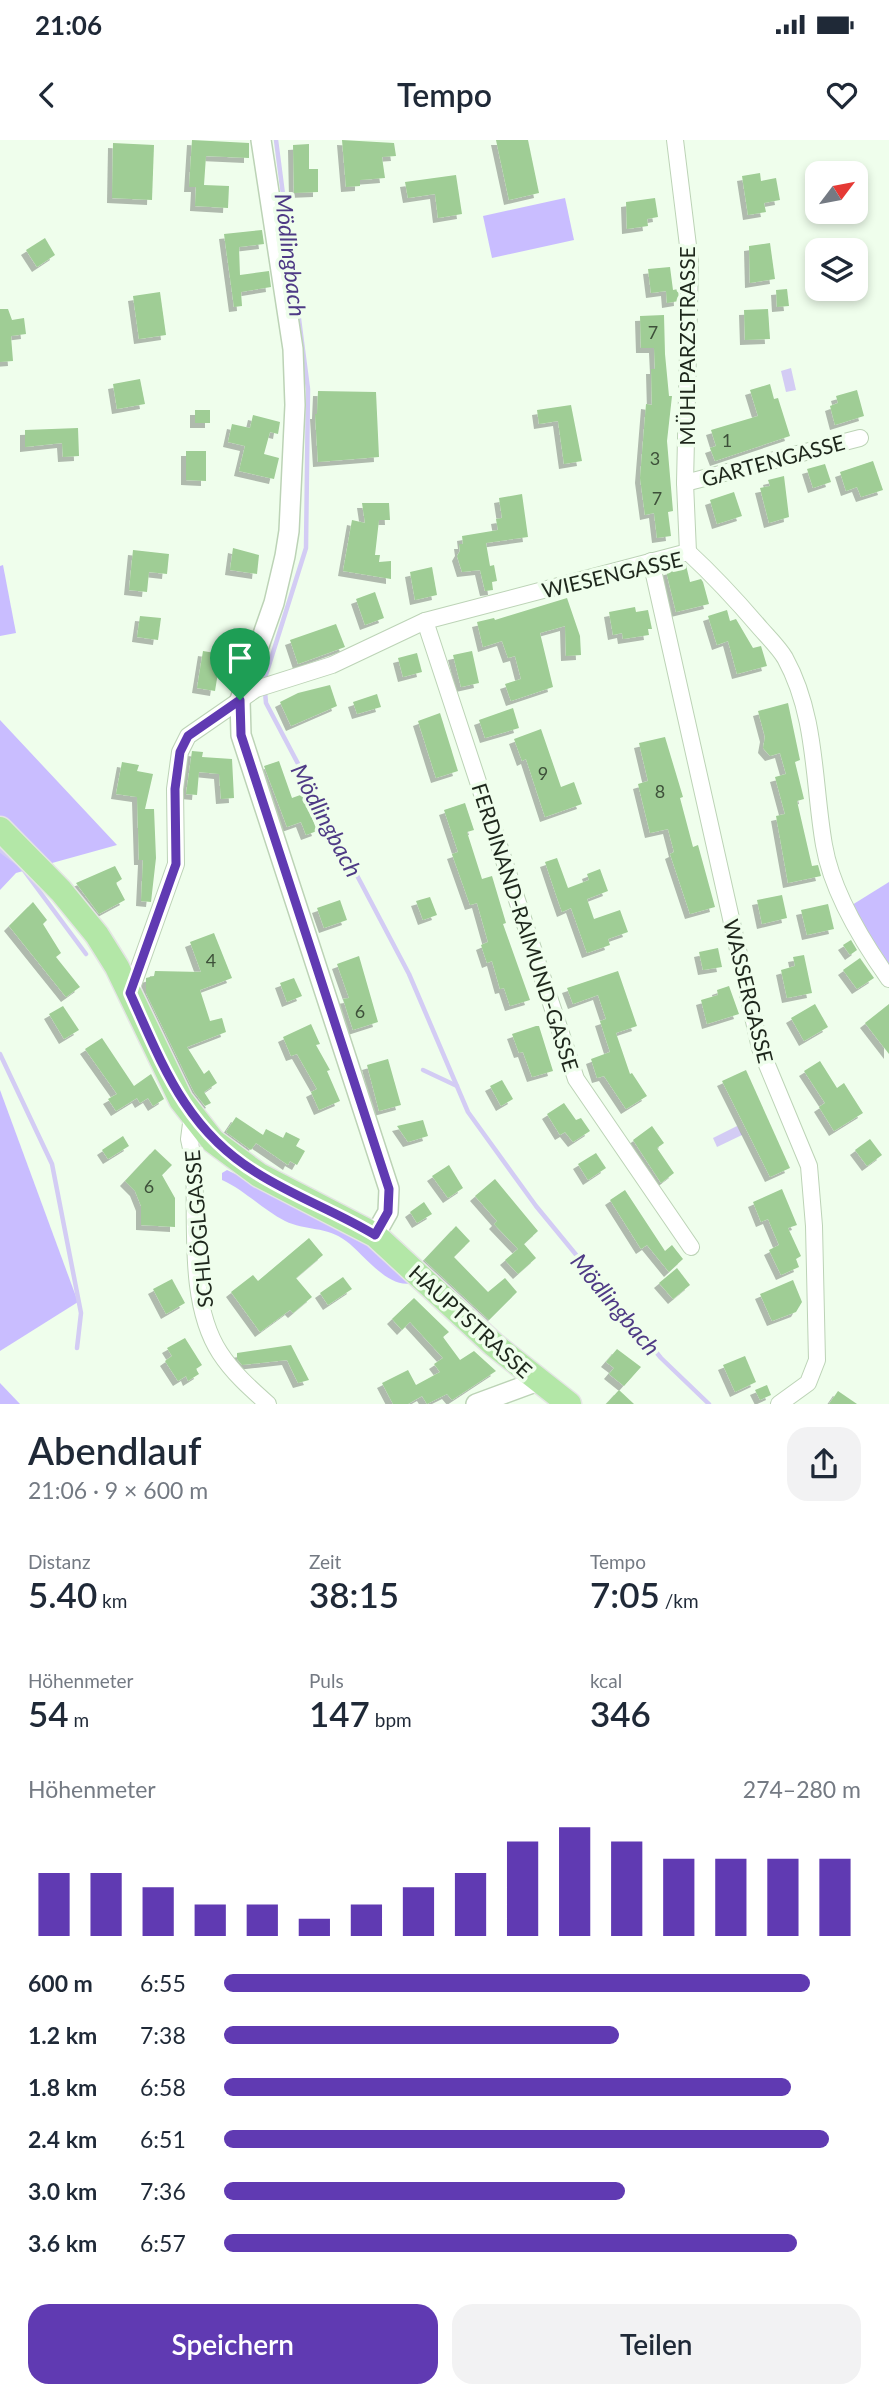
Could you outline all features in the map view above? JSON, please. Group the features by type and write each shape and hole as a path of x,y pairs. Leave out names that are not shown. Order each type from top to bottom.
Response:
{"main road":[{"name":"HAUPTSTRASSE","path":"0,829 61,891 97,935 130,993 172,1083 192,1116 213,1141 259,1175 375,1235 538,1381 569,1404"}],"street":[{"path":"261,140 293,349 295,405 289,531 285,556 248,694 241,735 389,1189 388,1212 375,1235"},
{"name":"MÜHLPARZSTRASSE","path":"675,140 690,262 685,483 688,552"},
{"name":"GARTENGASSE","path":"685,483 860,438"},
{"name":"WIESENGASSE","path":"130,993 176,864 175,789 180,752 188,736 248,694 332,665 425,621 688,552 722,583 784,656 803,700 812,741 824,846 831,874 870,953 889,979"},
{"name":"WASSERGASSE","path":"651,561 760,1048 809,1166 814,1226 817,1360 808,1383 779,1404"},
{"name":"FERDINAND-RAIMUND-GASSE","path":"425,621 576,1079 691,1247"},
{"name":"SCHLÖGLGASSE","path":"192,1116 189,1139 194,1162 200,1301 217,1350 235,1374 268,1404"},
{"path":"475,1404 538,1381"}],"shaded area":[{"path":"565,198 574,240 492,258 483,216"},
{"path":"791,368 796,390 786,392 781,371"},
{"path":"3,565 16,633 0,636 0,566"},
{"path":"0,720 117,845 16,873 0,890"},
{"path":"889,882 889,968 852,905"},
{"path":"0,1090 78,1302 0,1351"},
{"path":"737,1126 742,1135 717,1147 713,1138"},
{"path":"227,1170 328,1219 384,1256 413,1283 404,1284 385,1276 339,1236 277,1217 222,1180 222,1173"},
{"path":"0,1383 20,1404 0,1404"}],"building":[{"path":"192,140 249,143 249,158 206,156 204,185 229,186 228,208 195,206 196,187 189,187"},
{"path":"342,140 394,143 396,156 382,157 385,178 360,180 360,186 346,187"},
{"path":"496,140 528,140 539,193 509,200"},
{"path":"113,143 154,145 152,200 112,198"},
{"path":"309,144 309,169 318,169 318,192 294,193 293,145"},
{"path":"760,173 761,181 776,178 780,200 764,203 766,212 748,215 742,176"},
{"path":"456,175 462,214 438,218 435,194 408,198 405,182"},
{"path":"655,198 658,217 647,219 648,226 627,229 626,202"},
{"path":"262,230 264,244 239,247 240,275 269,271 271,287 241,292 242,306 234,307 224,234"},
{"path":"45,238 55,255 37,267 26,250"},
{"path":"770,243 775,279 750,283 749,246"},
{"path":"670,267 673,290 678,289 679,301 667,303 666,291 651,293 648,269"},
{"path":"787,289 789,306 777,307 776,290"},
{"path":"160,292 166,335 139,339 133,296"},
{"path":"0,309 8,309 12,320 24,318 26,334 11,336 13,361 0,362"},
{"path":"768,309 770,339 745,340 744,310"},
{"path":"664,315 669,396 672,396 667,441 673,511 668,512 671,536 657,538 654,513 645,515 640,478 646,404 652,405 651,369 655,369 654,348 641,348 640,316"},
{"path":"140,379 145,404 117,409 113,384"},
{"path":"770,384 774,399 778,398 790,436 715,461 710,448 716,446 711,430 758,416 750,390"},
{"path":"857,390 864,416 835,425 830,406 838,403 836,396"},
{"path":"318,391 376,392 379,457 318,462 315,414"},
{"path":"571,405 582,461 564,464 558,421 539,424 537,410"},
{"path":"195,410 210,410 210,423 195,423"},
{"path":"253,415 280,422 278,434 270,432 264,454 279,458 274,479 239,471 245,446 228,442 232,424 250,428"},
{"path":"78,428 79,456 63,457 62,443 25,447 25,430"},
{"path":"186,451 206,451 206,481 186,480"},
{"path":"873,461 883,490 861,497 857,487 846,491 840,472"},
{"path":"825,464 831,482 813,488 807,469"},
{"path":"784,476 789,517 769,523 760,488 770,486 768,480"},
{"path":"734,492 742,516 717,524 710,500"},
{"path":"522,494 528,537 486,543 490,566 494,565 497,581 492,582 493,590 485,591 480,570 462,572 457,556 460,551 459,544 463,544 462,536 498,530 496,519 502,518 499,498"},
{"path":"362,503 389,503 390,520 379,520 375,555 380,555 379,562 391,561 391,579 343,571 352,520 365,523"},
{"path":"233,548 259,555 257,574 230,570"},
{"path":"133,550 169,554 167,574 149,572 147,592 129,590"},
{"path":"686,565 690,582 701,579 703,582 709,604 676,612 666,571"},
{"path":"432,567 437,595 415,600 410,572"},
{"path":"375,592 384,618 365,625 356,599"},
{"path":"567,598 580,636 581,655 566,656 565,626 540,633 553,687 511,701 505,684 521,679 515,656 508,658 502,641 483,647 477,622 495,620"},
{"path":"635,607 636,612 648,610 652,629 648,629 649,635 623,639 622,633 613,635 609,612"},
{"path":"727,610 730,621 736,619 753,648 761,646 767,666 737,674 728,641 717,645 708,616"},
{"path":"140,616 161,618 158,640 137,637"},
{"path":"336,624 345,647 298,664 290,640"},
{"path":"203,651 221,654 215,691 197,688"},
{"path":"472,651 479,683 461,687 453,655"},
{"path":"417,653 422,672 403,677 398,658"},
{"path":"330,685 337,706 291,726 280,702 298,693"},
{"path":"377,694 381,707 357,714 353,702"},
{"path":"788,703 800,760 795,762 804,799 797,801 812,866 818,865 821,876 788,883 776,816 785,814 775,777 786,774 780,753 770,756 763,748 765,737 758,711"},
{"path":"513,708 519,728 485,738 479,720"},
{"path":"440,713 458,771 436,778 418,721"},
{"path":"541,729 561,787 574,782 582,804 545,817 526,759 522,761 514,739"},
{"path":"665,737 683,797 680,798 693,847 698,845 715,907 690,914 670,854 674,852 668,829 650,833 638,784 648,781 639,743"},
{"path":"192,751 203,752 202,757 232,759 234,798 221,799 219,774 199,772 197,795 186,794"},
{"path":"279,761 292,798 303,794 317,831 306,835 301,822 287,827 264,766"},
{"path":"122,762 139,765 137,771 153,774 145,809 154,809 156,858 151,902 141,901 143,860 139,860 137,797 116,794"},
{"path":"465,803 474,830 467,832 482,879 492,876 506,923 503,924 530,1000 510,1006 504,988 500,989 492,961 487,963 481,945 488,942 477,903 470,905 452,854 458,852 444,810"},
{"path":"557,858 568,888 589,880 587,874 600,869 608,891 587,899 594,919 620,910 628,932 608,939 610,945 587,953 571,908 562,912 545,862"},
{"path":"115,866 122,879 116,883 125,900 99,914 76,883"},
{"path":"782,895 787,918 762,924 757,900"},
{"path":"430,897 437,915 423,920 416,901"},
{"path":"340,900 347,920 324,928 317,908"},
{"path":"33,902 47,920 43,924 61,953 56,957 80,987 66,997 9,926"},
{"path":"828,904 834,929 807,935 801,910"},
{"path":"214,933 232,978 200,990 210,1021 222,1018 226,1032 187,1047 204,1074 209,1070 217,1083 204,1092 211,1103 205,1106 194,1092 146,993 146,978 154,976 155,971 201,972 190,942"},
{"path":"851,940 857,950 850,955 843,945"},
{"path":"718,948 722,967 703,970 699,952"},
{"path":"804,955 812,993 787,998 781,970 795,966 793,957"},
{"path":"359,956 378,1022 353,1030 343,999 349,998 337,964"},
{"path":"860,958 874,978 857,989 843,970"},
{"path":"618,971 637,1026 616,1033 630,1074 632,1073 647,1096 626,1109 604,1076 597,1078 591,1059 610,1052 600,1021 606,1019 598,995 573,1004 567,988"},
{"path":"294,978 302,996 287,1002 280,983"},
{"path":"729,986 739,1014 707,1024 701,1000 718,995 717,990"},
{"path":"815,1004 828,1027 804,1041 791,1018"},
{"path":"889,1004 889,1054 865,1023"},
{"path":"63,1006 79,1030 64,1039 49,1014"},
{"path":"311,1024 320,1044 316,1045 330,1070 327,1071 340,1101 319,1110 311,1092 317,1089 297,1054 291,1056 283,1037"},
{"path":"539,1026 553,1071 532,1077 523,1052 519,1053 512,1034"},
{"path":"102,1038 134,1086 151,1074 164,1099 153,1106 148,1098 140,1103 137,1098 116,1111 108,1099 117,1094 85,1049"},
{"path":"388,1059 401,1105 379,1111 367,1065"},
{"path":"820,1061 837,1088 844,1083 863,1113 834,1131 819,1107 825,1103 804,1071"},
{"path":"746,1070 790,1168 770,1177 722,1081"},
{"path":"502,1080 513,1099 501,1106 490,1086"},
{"path":"564,1103 576,1120 581,1118 590,1131 573,1142 565,1132 560,1135 547,1114"},
{"path":"236,1117 263,1135 266,1129 283,1138 286,1132 300,1139 296,1146 305,1151 297,1165 290,1161 288,1165 256,1143 251,1150 226,1132"},
{"path":"423,1120 428,1136 408,1142 397,1126"},
{"path":"652,1126 664,1143 657,1148 674,1173 661,1183 633,1140"},
{"path":"123,1136 129,1146 108,1159 102,1150"},
{"path":"870,1139 882,1155 867,1166 855,1150"},
{"path":"155,1149 172,1165 162,1175 175,1198 175,1227 141,1225 141,1206 135,1191 125,1181"},
{"path":"596,1153 606,1168 588,1180 578,1164"},
{"path":"449,1165 463,1188 448,1198 432,1176"},
{"path":"495,1179 538,1231 524,1244 536,1258 518,1274 505,1260 518,1249 494,1224 497,1221 475,1196"},
{"path":"782,1189 797,1225 788,1228 801,1256 796,1259 799,1267 781,1275 769,1250 779,1245 768,1219 761,1222 753,1202"},
{"path":"625,1190 665,1251 672,1245 683,1259 669,1272 647,1245 641,1249 610,1200"},
{"path":"424,1202 432,1214 417,1223 410,1212"},
{"path":"456,1226 470,1241 454,1257 488,1292 505,1278 517,1292 489,1320 424,1260"},
{"path":"309,1238 323,1255 296,1278 312,1297 293,1313 290,1310 260,1332 231,1292 253,1275 258,1281"},
{"path":"677,1268 690,1285 673,1299 659,1283"},
{"path":"343,1277 352,1289 328,1305 320,1293"},
{"path":"172,1279 185,1303 166,1314 153,1289"},
{"path":"793,1280 802,1302 796,1312 772,1321 760,1294"},
{"path":"414,1298 449,1332 443,1337 460,1360 474,1351 496,1371 452,1400 447,1394 427,1404 422,1396 408,1404 393,1404 382,1383 408,1370 416,1385 440,1372 434,1364 443,1358 410,1322 402,1330 392,1319"},
{"path":"185,1338 202,1365 196,1369 199,1374 188,1381 186,1376 178,1381 165,1361 172,1356 167,1348"},
{"path":"291,1345 309,1380 298,1383 287,1360 242,1365 237,1359 237,1353"},
{"path":"617,1349 641,1367 624,1386 609,1374 614,1368 606,1362"},
{"path":"745,1356 756,1382 735,1392 723,1365"},
{"path":"767,1385 771,1395 760,1400 755,1390"},
{"path":"619,1390 634,1404 606,1404"},
{"path":"838,1391 857,1404 829,1404"}],"waterway":[{"name":"Mödlingbach","path":"276,140 308,389 306,548 264,681 266,703 409,974 468,1112 536,1206 661,1358 709,1404"},
{"path":"0,850 20,865 86,954"},
{"path":"0,1054 52,1164 81,1313 77,1348"},
{"path":"423,1070 457,1086"}],"route":[{"path":"240,700 241,735 389,1189 388,1212 375,1235 349,1219 259,1175 213,1141 181,1100 130,993 176,864 175,789 180,752 188,736 240,700"}]}
